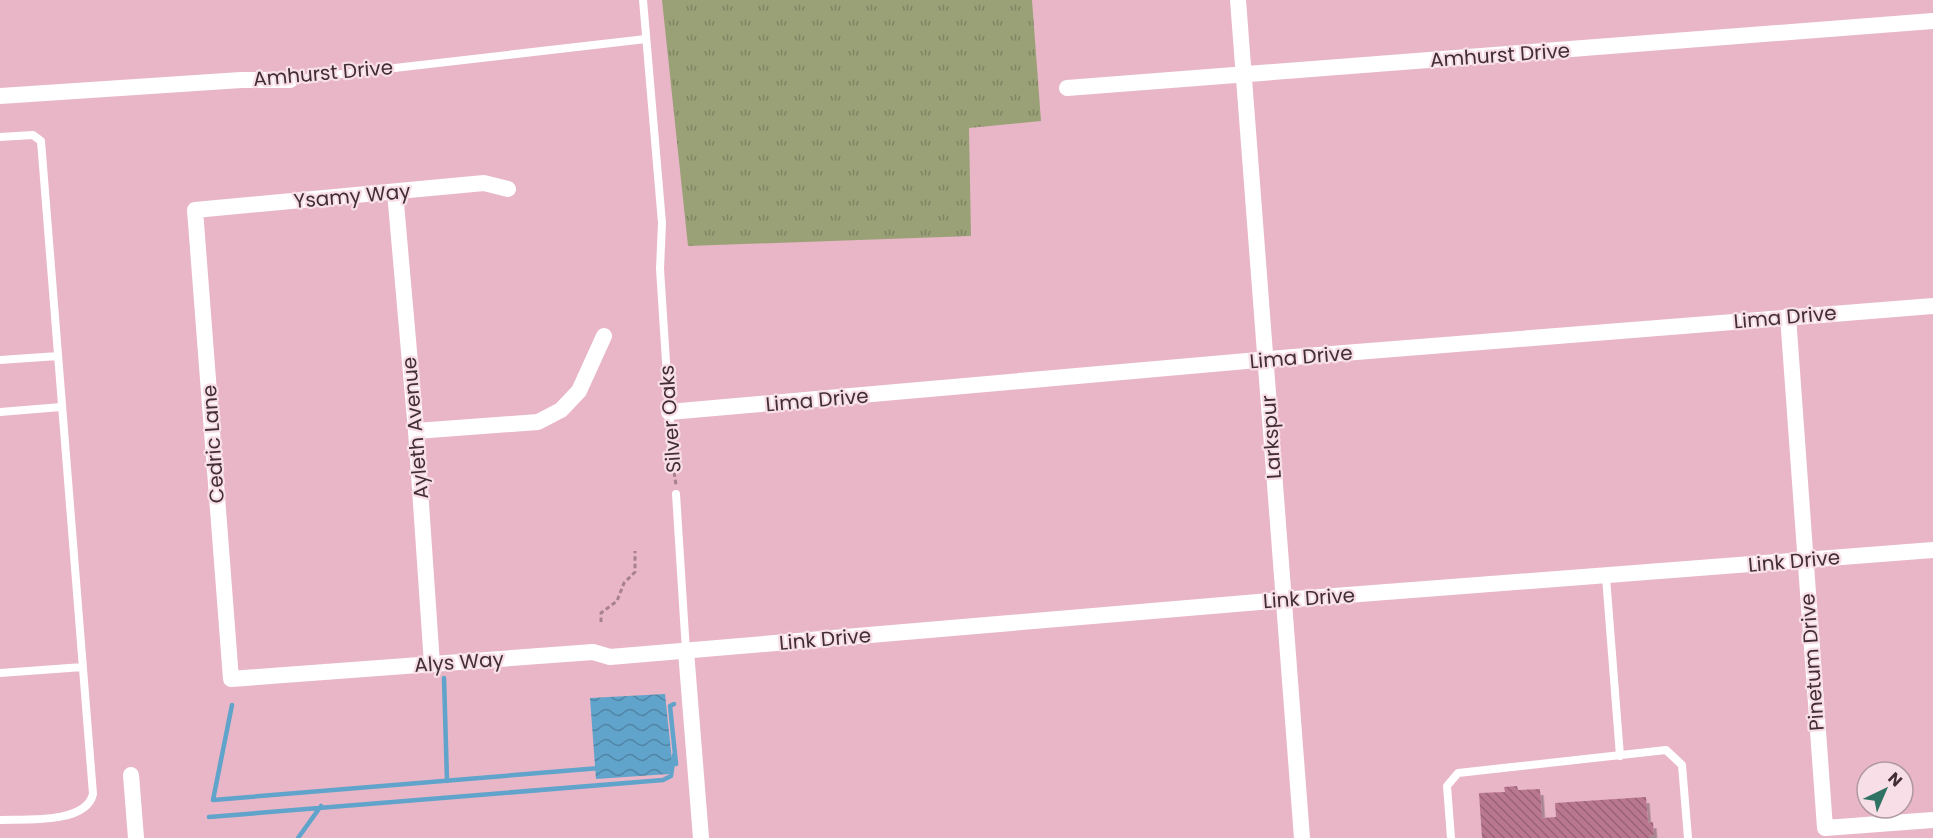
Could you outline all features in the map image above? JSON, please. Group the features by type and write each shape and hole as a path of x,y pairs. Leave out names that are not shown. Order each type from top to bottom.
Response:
{"street":[{"name":"Larkspur","path":"1238,0 1282,600 1302,838"},
{"name":"Amhurst Drive","path":"1067,88 1243,77 1933,21"},
{"name":"Amhurst Drive","path":"0,96 218,82 290,80"},
{"name":"Ysamy Way","path":"195,210 484,183 508,189"},
{"name":"Ayleth Avenue","path":"395,192 416,432 432,664"},
{"name":"Cedric Lane","path":"195,210 231,679"},
{"name":"Lima Drive","path":"669,412 1104,376 1265,359 1933,306"},
{"name":"Pinetum Drive","path":"1788,316 1825,828 1933,820"},
{"path":"416,432 538,422 561,410 579,391 604,336"},
{"name":"Link Drive","path":"686,651 1282,600 1606,577 1933,549"},
{"name":"Alys Way","path":"231,679 593,652 610,657 686,651"},
{"name":"Silver Oaks","path":"686,651 701,838"},
{"path":"131,776 136,838"}],"lane":[{"name":"Silver Oaks","path":"643,0 662,223 660,269 672,454"},
{"name":"Amhurst Drive","path":"290,80 646,39"},
{"path":"0,137 33,135 41,141 92,801 74,815 0,820"},
{"path":"0,360 58,356"},
{"path":"0,412 62,407"},
{"name":"Silver Oaks","path":"676,494 686,651"},
{"path":"1606,577 1620,756"},
{"path":"0,673 83,667"},
{"path":"1451,838 1447,786 1458,773 1666,750 1682,765 1688,838"}],"path":[{"name":"Silver Oaks","path":"672,454 676,494"},
{"path":"601,622 601,613 617,601 624,583 635,572 635,551"}],"green space":[{"path":"662,0 1032,0 1041,121 969,128 971,236 688,246"}],"water":[{"path":"665,694 672,761 669,774 596,779 590,698"}],"building":[{"path":"1517,786 1518,790 1540,789 1542,818 1556,817 1555,803 1646,797 1648,823 1653,822 1654,835 1649,838 1482,838 1479,793 1505,792 1504,787"}],"waterway":[{"path":"444,678 447,781"},
{"path":"209,817 663,780 671,776 674,755 676,764 670,706 674,704"},
{"path":"232,705 213,800 600,768"},
{"path":"298,838 321,806"}]}
